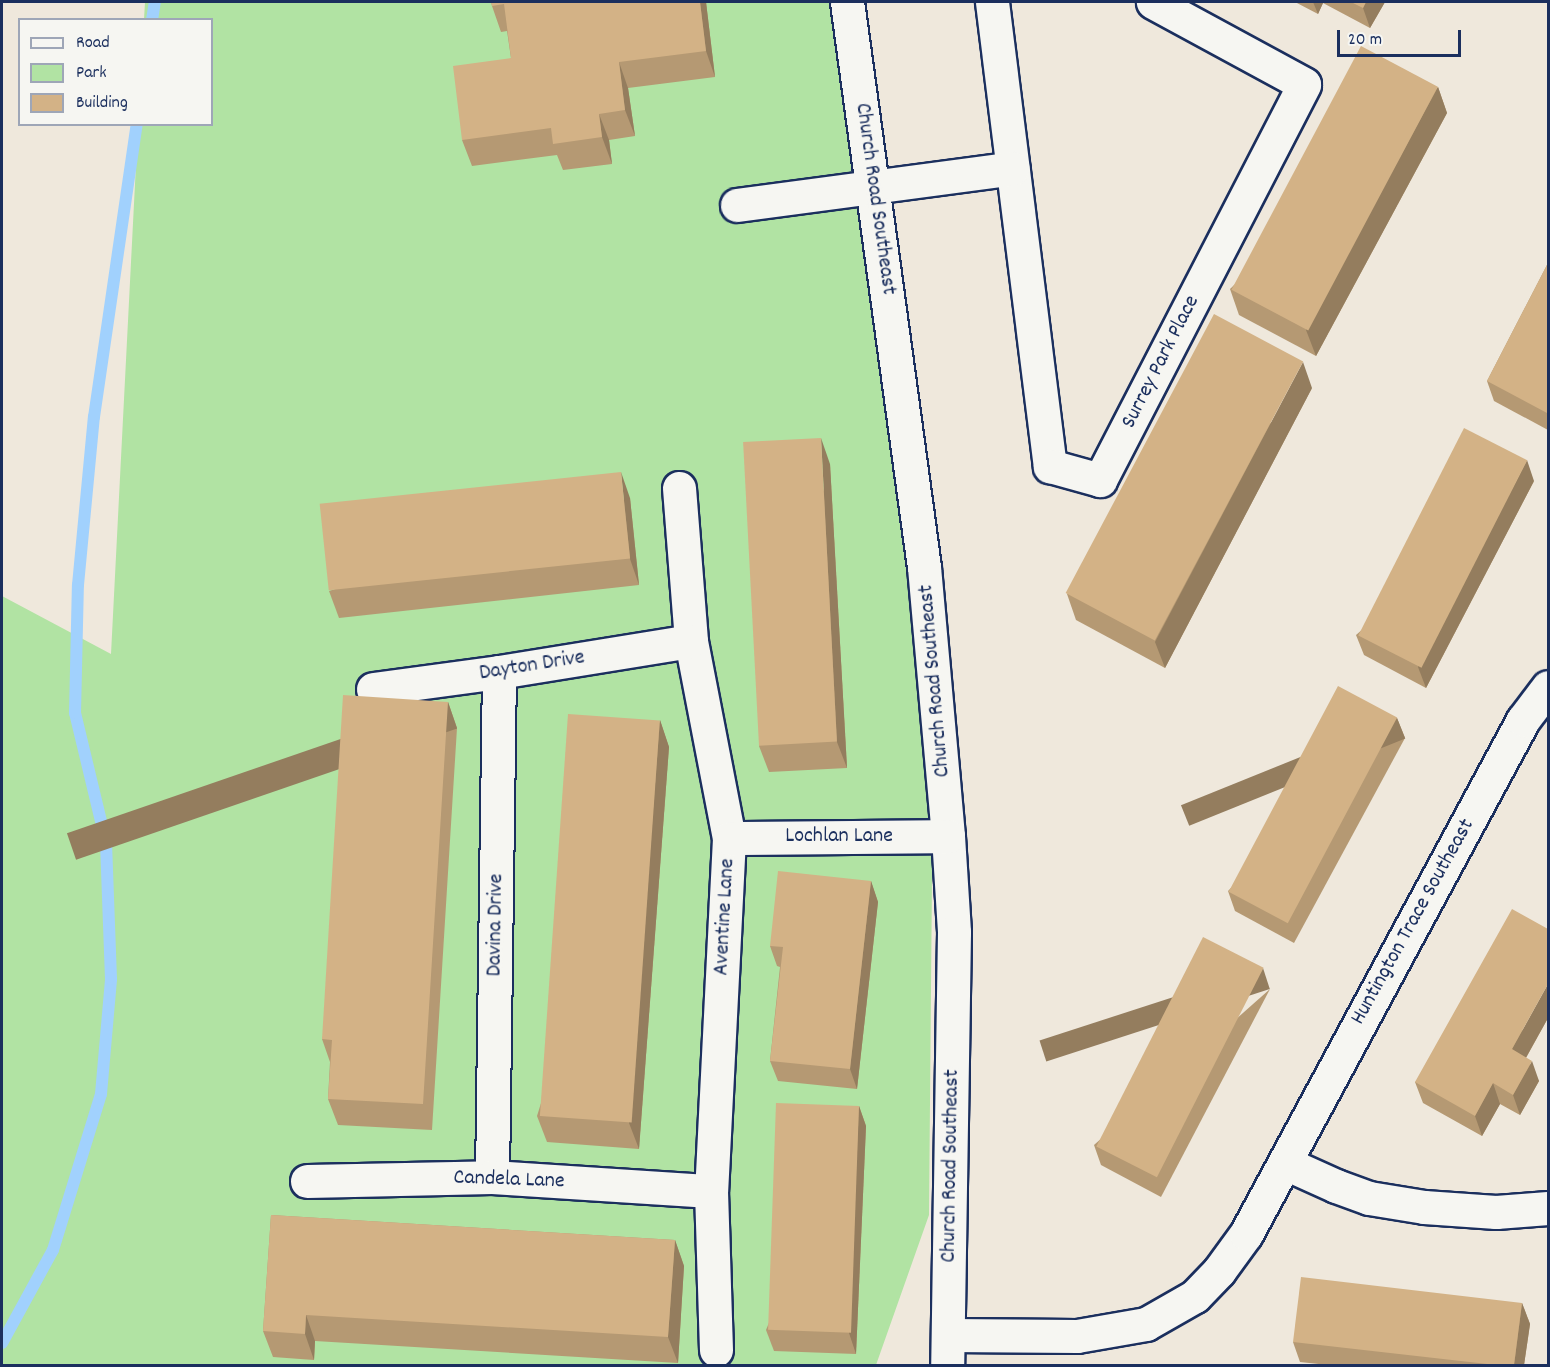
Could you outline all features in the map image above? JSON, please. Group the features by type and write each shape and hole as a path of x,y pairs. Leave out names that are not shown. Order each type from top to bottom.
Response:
{"street":[{"name":"Church Road Southeast","path":"848,2 924,567 948,836 954,932 948,1350"},
{"name":"Surrey Park Place","path":"992,2 1050,466 1100,480 1304,84 1153,2"},
{"path":"737,205 1013,168"},
{"name":"Aventine Lane","path":"678,488 691,641 729,838 711,1191 716,1350"},
{"name":"Dayton Drive","path":"373,689 500,672 691,641"},
{"name":"Davina Drive","path":"492,1177 500,672"},
{"name":"Huntington Trace Southeast","path":"948,1350 1077,1336 1146,1324 1195,1296 1219,1271 1246,1234 1523,720 1548,687"},
{"name":"Lochlan Lane","path":"729,838 948,836"},
{"path":"1285,1163 1369,1198 1413,1205 1496,1212 1548,1209"},
{"name":"Candela Lane","path":"307,1181 492,1177 711,1191"}],"green space":[{"path":"145,2 859,2 934,655 929,1215 876,1365 2,1365 2,596 111,654 138,126 213,126 213,18 144,18"}],"building":[{"path":"491,2 700,2 706,51 619,62 625,110 599,114 602,137 553,144 551,128 462,140 453,66 511,58 504,4 492,6"},
{"path":"1351,2 1366,2 1363,8"},
{"path":"1361,46 1438,87 1308,331 1231,290"},
{"path":"1548,263 1548,409 1547,413 1487,381"},
{"path":"1214,314 1303,361 1155,640 1066,593"},
{"path":"1464,428 1527,460 1421,668 1358,636"},
{"path":"821,438 837,742 759,746 743,442"},
{"path":"621,472 630,559 329,590 320,504"},
{"path":"1338,686 1397,717 1288,923 1229,892"},
{"path":"343,695 448,702 423,1104 328,1099 332,1040 322,1039"},
{"path":"568,714 660,720 632,1122 540,1116"},
{"path":"778,871 871,881 850,1069 770,1061 783,947 770,946"},
{"path":"1512,909 1548,929 1548,984 1512,1049 1532,1061 1513,1095 1493,1083 1475,1116 1415,1082"},
{"path":"1203,937 1264,968 1157,1177 1096,1146"},
{"path":"776,1103 859,1106 851,1333 768,1330"},
{"path":"271,1215 675,1240 668,1337 306,1315 305,1334 263,1331"},
{"path":"1301,1277 1522,1303 1514,1365 1496,1365 1293,1342"}],"waterway":[{"path":"152,18 155,2"},
{"path":"2,1343 53,1250 101,1094 111,979 106,842 75,713 78,585 94,417 137,126"}]}
